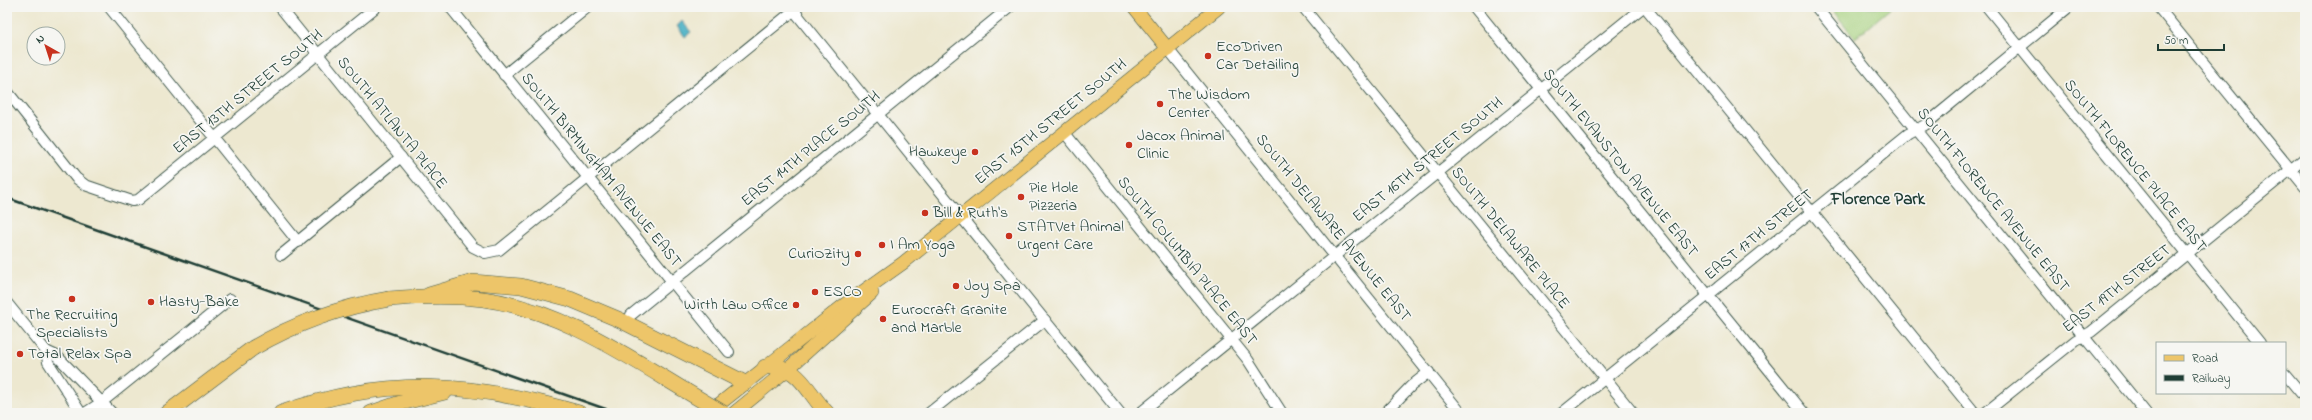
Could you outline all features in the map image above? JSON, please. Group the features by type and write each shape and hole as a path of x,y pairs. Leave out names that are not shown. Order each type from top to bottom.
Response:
{"highway":[{"path":"429,295 474,282 521,286 570,299 620,320 745,383"},
{"path":"167,413 253,348 280,332 322,315 360,303 429,295 484,299 540,313 589,335 723,413"},
{"path":"765,367 782,366 788,369 799,378 812,398 826,413"},
{"path":"281,413 324,399 376,389 412,386 463,388 524,398 579,413"},
{"path":"371,413 397,404 463,388"}],"main road":[{"name":"SOUTH DELAWARE AVENUE EAST","path":"1134,7 1168,49"},
{"name":"EAST 15TH STREET SOUTH","path":"708,413 844,304 903,262 961,216 1219,7"},
{"name":"EAST 15TH STREET SOUTH","path":"734,413 788,369 852,312 903,262"}],"street":[{"path":"109,7 298,242"},
{"name":"SOUTH ATLANTA PLACE","path":"280,7 472,247 485,253 499,250 588,178"},
{"name":"EAST 13TH STREET SOUTH","path":"7,91 76,178 85,186 132,201 138,200 376,7"},
{"name":"SOUTH BIRMINGHAM AVENUE EAST","path":"450,7 729,352"},
{"path":"504,75 588,7"},
{"name":"EAST 14TH PLACE SOUTH","path":"631,315 1010,7"},
{"name":"SOUTH DELAWARE PLACE","path":"1303,7 1633,413"},
{"name":"SOUTH EVANSTON AVENUE EAST","path":"1474,7 1804,413"},
{"path":"1644,7 1975,413"},
{"name":"EAST 16TH STREET SOUTH","path":"1140,413 1333,255 1438,173 1644,7"},
{"name":"SOUTH FLORENCE AVENUE EAST","path":"1816,7 2146,413"},
{"name":"SOUTH FLORENCE PLACE EAST","path":"1987,7 2259,342"},
{"name":"EAST 17TH STREET","path":"1562,413 1908,134 1916,130 2069,7"},
{"path":"2158,7 2305,187"},
{"path":"588,178 794,8 1120,413"},
{"name":"SOUTH DELAWARE AVENUE EAST","path":"1168,49 1461,413"},
{"name":"SOUTH COLUMBIA PLACE EAST","path":"1064,132 1231,339 1263,381 1282,413"},
{"path":"281,255 401,157"},
{"name":"EAST 19TH STREET","path":"1985,413 2076,340 2084,336 2305,158"},
{"path":"85,413 102,402 230,299"},
{"path":"7,305 46,351 57,356 112,413"},
{"path":"929,413 1045,320"},
{"path":"46,351 48,362 81,413"},
{"path":"1385,413 1411,386 1429,372"},
{"path":"2286,375 2305,398"}],"green space":[{"path":"1830,7 1892,7 1855,38"}],"water":[{"path":"682,21 691,32 685,37 677,26"}],"railway":[{"path":"7,198 617,413"}],"place":[{"name":"EcoDriven Car Detailing","path":"1208,56"},
{"name":"The Wisdom Center","path":"1160,104"},
{"name":"Jacox Animal Clinic","path":"1129,145"},
{"name":"Hawkeye","path":"975,152"},
{"name":"Pie Hole Pizzeria","path":"1021,197"},
{"name":"Bill & Ruth's","path":"925,213"},
{"name":"STATVet Animal Urgent Care","path":"1009,236"},
{"name":"I Am Yoga","path":"882,245"},
{"name":"CuriOZity","path":"858,254"},
{"name":"Joy Spa","path":"956,286"},
{"name":"ESCO","path":"815,292"},
{"name":"The Recruiting Specialists","path":"72,299"},
{"name":"Hasty-Bake","path":"151,302"},
{"name":"Wirth Law Office","path":"796,305"},
{"name":"Eurocraft Granite and Marble","path":"883,319"},
{"name":"Total Relax Spa","path":"20,354"}],"district":[{"name":"Florence Park","path":"1878,199"}]}
